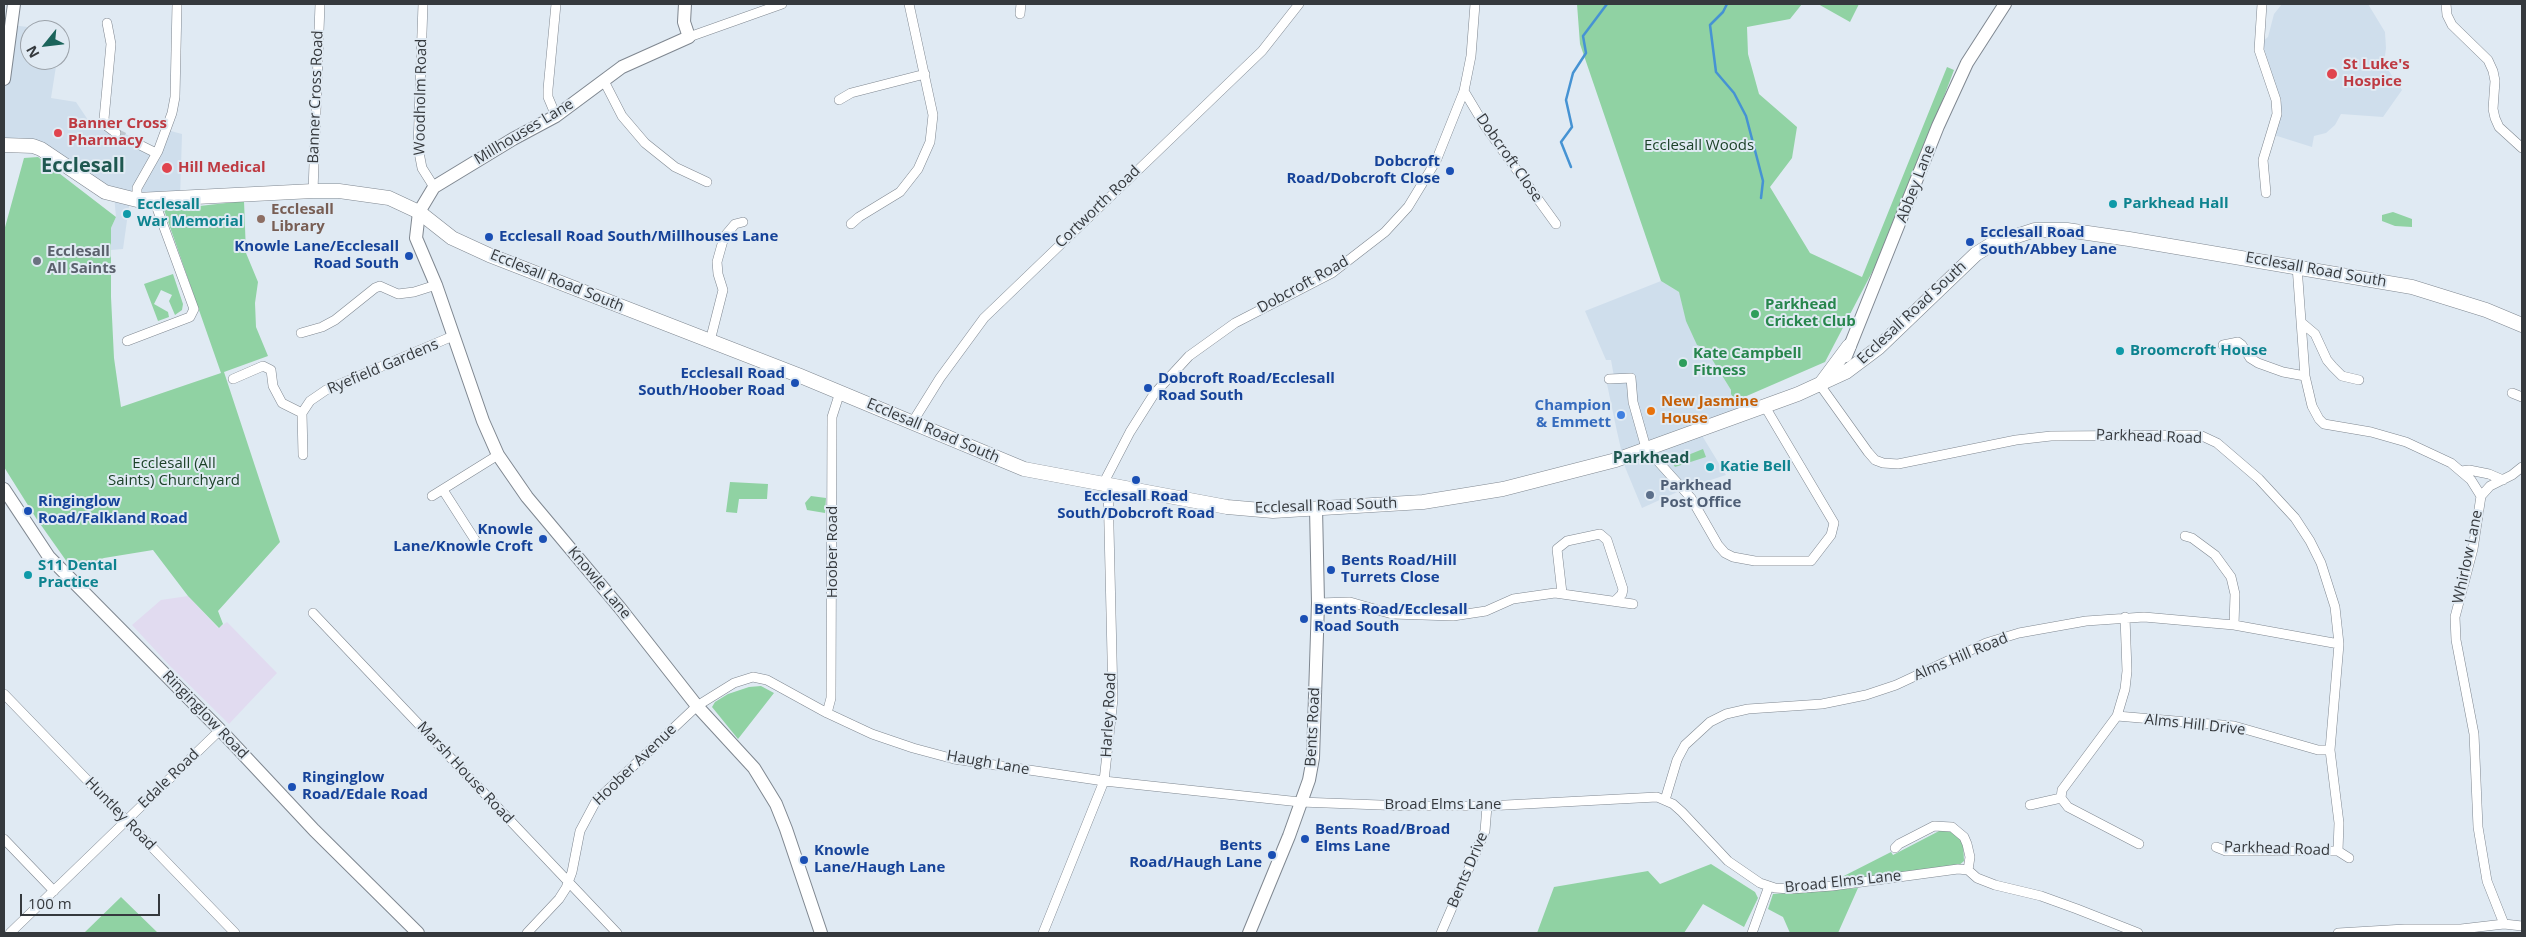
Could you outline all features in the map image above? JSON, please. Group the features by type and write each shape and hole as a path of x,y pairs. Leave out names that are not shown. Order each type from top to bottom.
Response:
{"main road":[{"name":"Ecclesall Road South","path":"4,144 33,146 41,149 105,192 137,200 313,191 339,191 389,198 419,212 452,238 490,255 840,392 1024,469 1227,507 1273,511 1423,502 1468,496 1616,460 1820,385 1846,372 1878,348 1976,254 1992,244 2035,230 2068,230 2297,266 2412,287 2486,310 2522,325"},
{"path":"1820,385 1851,342 1863,350 1878,348"}],"street":[{"path":"4,79 14,4"},
{"path":"137,200 137,188 156,153 172,113 175,97 177,4"},
{"name":"Banner Cross Road","path":"313,191 320,4"},
{"name":"Woodholm Road","path":"423,4 418,147 422,168 434,187"},
{"path":"556,4 548,97 556,116"},
{"path":"686,4 684,22 689,37 782,4"},
{"path":"851,224 900,192 910,182 926,156 933,115 909,4"},
{"path":"1020,14 1021,4"},
{"name":"Cortworth Road","path":"912,423 940,378 984,318 1262,51 1299,4"},
{"name":"Dobcroft Road","path":"1106,484 1130,432 1154,394 1190,356 1235,323 1332,273 1385,232 1408,207 1429,175 1446,142 1464,91 1471,56 1475,4"},
{"name":"Abbey Lane","path":"1846,372 1844,360 1938,126 1966,63 2005,4"},
{"path":"2262,4 2260,50 2276,100 2277,114 2263,160 2266,193"},
{"path":"2446,4 2447,15 2459,35 2479,50 2491,66 2495,81 2493,109 2495,118 2507,135 2522,148"},
{"path":"107,23 112,44 104,119 108,127 116,133"},
{"name":"Millhouses Lane","path":"419,212 434,187 556,116 622,68 689,37"},
{"path":"839,100 851,92 925,74"},
{"path":"604,81 622,116 645,143 675,167 707,182"},
{"name":"Dobcroft Close","path":"1464,91 1485,126 1556,224"},
{"path":"140,145 156,153"},
{"path":"127,341 190,317 194,309 154,200"},
{"name":"Knowle Lane","path":"419,212 416,238 436,285 483,421 498,455 527,497 620,608 697,706 739,750 766,786 786,828 821,933"},
{"path":"710,341 723,290 718,274 717,262 724,237 735,224 743,222"},
{"name":"Whirlow Lane","path":"2297,266 2305,376 2312,406 2324,424 2371,432 2406,442 2451,463 2477,488 2481,496 2473,549 2455,617 2456,640 2474,734 2478,827 2487,881 2504,924"},
{"path":"301,333 322,327 335,320 380,286 398,294 414,292 436,285"},
{"path":"2302,323 2315,334 2327,360 2333,367 2342,376 2359,380"},
{"name":"Ryefield Gardens","path":"302,413 310,401 326,390 453,336"},
{"path":"2223,345 2238,342 2250,358 2258,363 2283,372 2305,376"},
{"path":"233,379 263,366 271,370 273,386 282,403 302,413 303,455"},
{"path":"1609,379 1631,378 1633,402 1646,448 1691,498 1725,553 1755,562 1811,562 1827,541 1834,523 1764,405"},
{"name":"Parkhead Road","path":"1820,385 1868,452 1875,460 1889,464 2016,440 2051,436 2192,435 2209,438 2259,479 2295,518 2310,541 2329,586 2338,626 2339,644 2330,750 2339,823 2338,851"},
{"name":"Hoober Road","path":"827,713 831,698 832,670 832,416 840,392"},
{"path":"2512,393 2522,397"},
{"path":"432,496 498,455"},
{"path":"2481,496 2490,486 2522,467"},
{"path":"2461,471 2469,470 2489,474 2503,480"},
{"name":"Harley Road","path":"1043,933 1104,781 1113,699 1106,484"},
{"name":"Ringinglow Road","path":"4,489 48,557 220,730 314,830 418,933"},
{"path":"443,490 477,543"},
{"name":"Bents Road","path":"1248,933 1290,836 1309,780 1315,739 1318,603 1316,508"},
{"path":"1562,593 1557,549 1567,541 1600,534 1608,540 1623,589 1622,594 1616,600"},
{"path":"2185,536 2192,538 2215,555 2231,577 2234,594 2234,625"},
{"path":"1318,603 1350,602 1392,614 1462,616 1486,611 1513,599 1562,593 1633,604"},
{"name":"Marsh House Road","path":"313,613 618,933"},
{"path":"2125,618 2126,689 2118,716 2062,790 2062,798 2068,807 2139,844"},
{"name":"Alms Hill Road","path":"1665,800 1677,760 1685,745 1710,722 1726,714 1748,709 1822,704 1866,696 1896,686 1946,660 2011,635 2049,626 2125,618 2173,618 2234,625 2339,644"},
{"name":"Haugh Lane","path":"697,706 734,682 753,677 766,680 827,713 892,742 946,756 1104,781 1300,802"},
{"name":"Huntley Road","path":"4,694 235,933"},
{"name":"Hoober Avenue","path":"527,933 559,899 569,882 580,831 596,801 697,706"},
{"name":"Alms Hill Drive","path":"2118,716 2234,726 2318,750 2330,750"},
{"name":"Edale Road","path":"10,933 220,730"},
{"name":"Broad Elms Lane","path":"1300,802 1444,807 1648,796 1665,800 1682,812 1728,862 1746,875 1769,886 1791,890 1946,869 1968,870 1977,878 2050,899 2138,933"},
{"path":"2030,805 2062,798"},
{"name":"Bents Drive","path":"1442,933 1485,831 1487,806"},
{"path":"1895,848 1899,844 1934,826 1952,827 1964,837 1967,844 1970,857 1968,870"},
{"path":"4,839 54,891"},
{"name":"Parkhead Road","path":"2216,847 2226,850 2338,851 2349,858"},
{"path":"1752,933 1769,886"},
{"path":"2338,933 2405,929 2461,929 2504,924 2522,926"}],"shaded area":[{"name":"St Luke's Hospice","path":"2282,4 2368,4 2385,32 2384,64 2402,90 2383,117 2341,114 2335,125 2326,133 2314,136 2312,147 2274,135 2280,99 2262,42 2268,37 2274,14"},
{"path":"12,25 20,26 20,70 55,70 51,98 76,102 88,120 96,120 157,149 167,130 182,134 180,199 130,199 123,249 111,250 111,228 116,217 114,195 52,156 4,145 4,79"},
{"path":"1661,281 1679,292 1705,347 1731,390 1734,399 1742,398 1749,411 1698,429 1726,475 1686,488 1642,508 1625,467 1616,427 1607,384 1615,382 1611,360 1606,360 1585,311"},
{"path":"188,596 218,628 227,622 277,673 229,724 170,666 132,625 161,600"}],"green space":[{"name":"Ecclesall Woods","path":"1577,4 1802,4 1790,19 1747,27 1748,54 1759,94 1797,127 1792,158 1770,187 1810,253 1862,277 1947,67 1954,70 1892,234 1825,362 1742,398 1734,399 1731,390 1705,348 1697,345 1686,321 1679,292 1661,281 1580,44"},
{"path":"1818,4 1859,4 1850,22"},
{"name":"Ecclesall (All Saints) Churchyard","path":"38,157 116,217 111,228 111,297 114,358 121,407 221,373 164,210 244,201 246,253 258,282 255,303 256,327 268,356 224,372 280,542 218,611 223,624 219,628 188,596 153,550 104,558 72,569 36,518 4,467 4,231 24,158"},
{"path":"2393,212 2412,219 2412,227 2395,226 2382,221 2382,215"},
{"path":"173,274 183,304 182,310 175,315 169,301 172,295 161,290 154,304 168,312 169,317 158,321 144,284"},
{"path":"1703,449 1706,457 1675,467 1673,464 1673,461"},
{"path":"730,482 768,484 767,499 739,499 737,513 726,512"},
{"path":"811,496 826,498 825,513 807,510 805,503"},
{"path":"761,686 774,693 738,739 712,707 715,702 728,694 749,687"},
{"path":"1941,830 1953,832 1963,841 1964,861 1958,866 1834,881 1891,852 1893,855"},
{"path":"1711,864 1755,892 1758,898 1744,927 1703,904 1684,933 1537,933 1554,887 1648,871 1660,884"},
{"path":"1858,888 1838,933 1790,933 1783,917 1768,909 1773,894"},
{"path":"121,897 158,933 84,933"}],"waterway":[{"path":"1571,167 1561,142 1572,127 1566,100 1573,73 1586,53 1583,36 1607,4"},
{"path":"1727,4 1723,12 1710,25 1716,72 1734,93 1746,116 1763,181 1761,198"}],"tunnel":[{"path":"116,133 140,145"}],"place":[{"name":"St Luke's Hospice","path":"2332,74"},
{"name":"Banner Cross Pharmacy","path":"58,133"},
{"name":"Hill Medical","path":"167,168"},
{"name":"Dobcroft Road/Dobcroft Close","path":"1450,171"},
{"name":"Parkhead Hall","path":"2113,204"},
{"name":"Ecclesall War Memorial","path":"127,214"},
{"name":"Ecclesall Library","path":"261,219"},
{"name":"Ecclesall Road South/Millhouses Lane","path":"489,237"},
{"name":"Ecclesall Road South/Abbey Lane","path":"1970,242"},
{"name":"Knowle Lane/Ecclesall Road South","path":"409,256"},
{"name":"Ecclesall All Saints","path":"37,261"},
{"name":"Parkhead Cricket Club","path":"1755,314"},
{"name":"Broomcroft House","path":"2120,351"},
{"name":"Kate Campbell Fitness","path":"1683,363"},
{"name":"Ecclesall Road South/Hoober Road","path":"795,383"},
{"name":"Dobcroft Road/Ecclesall Road South","path":"1148,388"},
{"name":"New Jasmine House","path":"1651,411"},
{"name":"Champion & Emmett","path":"1621,415"},
{"name":"Katie Bell","path":"1710,467"},
{"name":"Ecclesall Road South/Dobcroft Road","path":"1136,480"},
{"name":"Parkhead Post Office","path":"1650,495"},
{"name":"Ringinglow Road/Falkland Road","path":"28,511"},
{"name":"Knowle Lane/Knowle Croft","path":"543,539"},
{"name":"Bents Road/Hill Turrets Close","path":"1331,570"},
{"name":"S11 Dental Practice","path":"28,575"},
{"name":"Bents Road/Ecclesall Road South","path":"1304,619"},
{"name":"Ringinglow Road/Edale Road","path":"292,787"},
{"name":"Bents Road/Broad Elms Lane","path":"1305,839"},
{"name":"Bents Road/Haugh Lane","path":"1272,855"},
{"name":"Knowle Lane/Haugh Lane","path":"804,860"}],"district":[{"name":"Ecclesall","path":"83,166"},
{"name":"Parkhead","path":"1651,458"}]}
